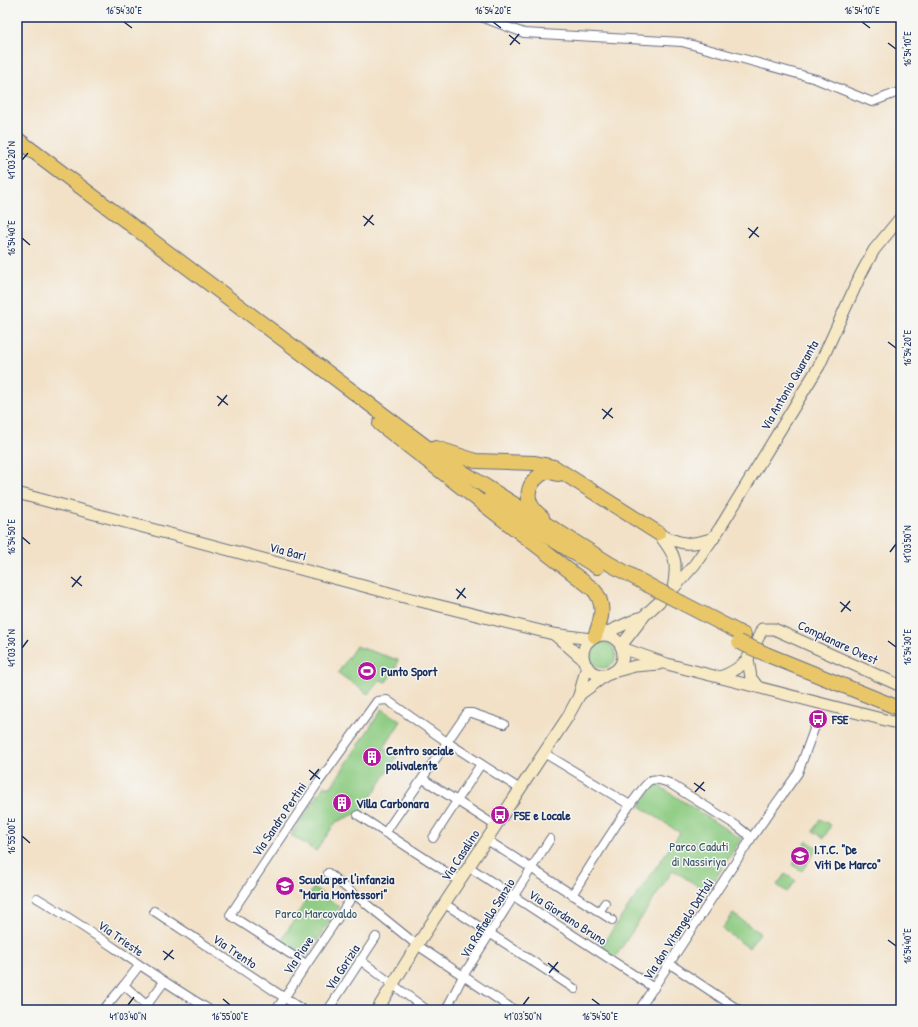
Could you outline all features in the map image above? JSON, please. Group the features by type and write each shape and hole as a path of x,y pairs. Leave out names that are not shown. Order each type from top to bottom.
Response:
{"highway":[{"path":"17,139 416,439 487,488 590,551 647,589 680,607 770,651 901,709"},
{"path":"17,148 362,408 492,502 606,572 647,589"},
{"path":"362,408 411,449 592,589 598,595 602,607 596,637"},
{"path":"416,439 476,461 535,463 554,467 658,533"},
{"path":"574,480 547,471 538,476 530,486 528,497 535,511 590,551"},
{"path":"770,651 804,662 901,700"}],"main road":[{"name":"Via Antonio Quaranta","path":"645,615 673,589 695,564 714,538 819,366 861,274 874,250 901,217"},
{"name":"Via Bari","path":"17,493 401,596 553,634 596,637"},
{"path":"658,533 680,543 690,553 695,564"},
{"path":"658,533 674,553 684,560 695,564"},
{"path":"680,543 699,544 714,538"},
{"path":"673,589 675,576 674,553"},
{"path":"585,663 584,651 596,637 645,615"},
{"path":"622,647 645,615"},
{"name":"Complanare Ovest","path":"748,659 762,629 774,629 901,686"},
{"path":"553,634 599,674 608,674 635,666 667,664"},
{"path":"596,637 610,636 618,641 622,647 622,662 617,669 608,674"},
{"path":"622,647 667,664 901,724"},
{"path":"720,677 741,667 748,659"},
{"path":"748,659 751,678 757,686"},
{"name":"Via Casalino","path":"377,1010 417,945 567,718 579,696 585,663"},
{"name":"Via Casalino","path":"579,696 608,674"},
{"path":"825,705 871,724 901,732"}],"street":[{"path":"481,17 524,33 682,42 816,79 872,102 901,91"},
{"name":"Via Sandro Pertini","path":"306,964 230,915 318,783 377,701 387,700 447,742 520,789"},
{"path":"385,833 467,713 472,713 504,724"},
{"path":"572,894 630,805 646,784 651,780 660,780 669,783 737,826 747,834 750,840 798,773 817,721"},
{"path":"544,753 630,805"},
{"path":"433,838 481,764"},
{"path":"423,779 496,826"},
{"path":"358,815 460,881"},
{"name":"Via Raffaello Sanzio","path":"446,1010 463,976 550,839"},
{"path":"487,840 612,920"},
{"name":"Via don Vitangelo Dattoli","path":"639,1010 750,840"},
{"name":"Via Giordano Bruno","path":"469,867 654,988"},
{"path":"328,873 417,945 514,1010"},
{"name":"Via Piave","path":"276,1010 354,894"},
{"name":"Via Trieste","path":"37,898 80,924 139,966 206,1009"},
{"path":"599,912 605,903"},
{"path":"445,904 575,989"},
{"name":"Via Trento","path":"154,911 303,1010"},
{"name":"Via Gorizia","path":"328,1010 376,937"},
{"path":"360,960 427,1010"},
{"path":"670,964 739,1010"},
{"path":"103,1010 139,966"},
{"path":"124,985 144,1007 164,982"}],"green space":[{"path":"603,642 612,646 616,655 612,664 603,668 594,664 590,655 594,646"},
{"name":"Punto Sport","path":"356,646 398,660 396,668 386,682 380,680 368,694 338,673"},
{"path":"382,709 401,721 384,748 397,757 362,811 336,822 316,851 291,835 324,786 331,787"},
{"name":"Parco Caduti di Nassiriya","path":"655,783 741,839 707,892 673,870 614,959 599,949 680,833 640,806"},
{"path":"820,819 831,825 824,838 813,831"},
{"path":"807,841 818,848 802,871 792,865"},
{"path":"785,874 796,881 787,892 777,885"},
{"name":"Parco Marcovaldo","path":"314,887 339,907 305,959 280,943"},
{"path":"733,914 760,933 749,948 722,929"}],"place":[{"name":"Punto Sport","path":"367,671"},
{"name":"FSE","path":"818,719"},
{"name":"Centro sociale polivalente","path":"372,757"},
{"name":"Villa Carbonara","path":"342,803"},
{"name":"FSE e Locale","path":"500,815"},
{"name":"I.T.C. \"De Viti De Marco\"","path":"800,856"},
{"name":"Scuola per l'infanzia \"Maria Montessori\"","path":"285,886"}]}
